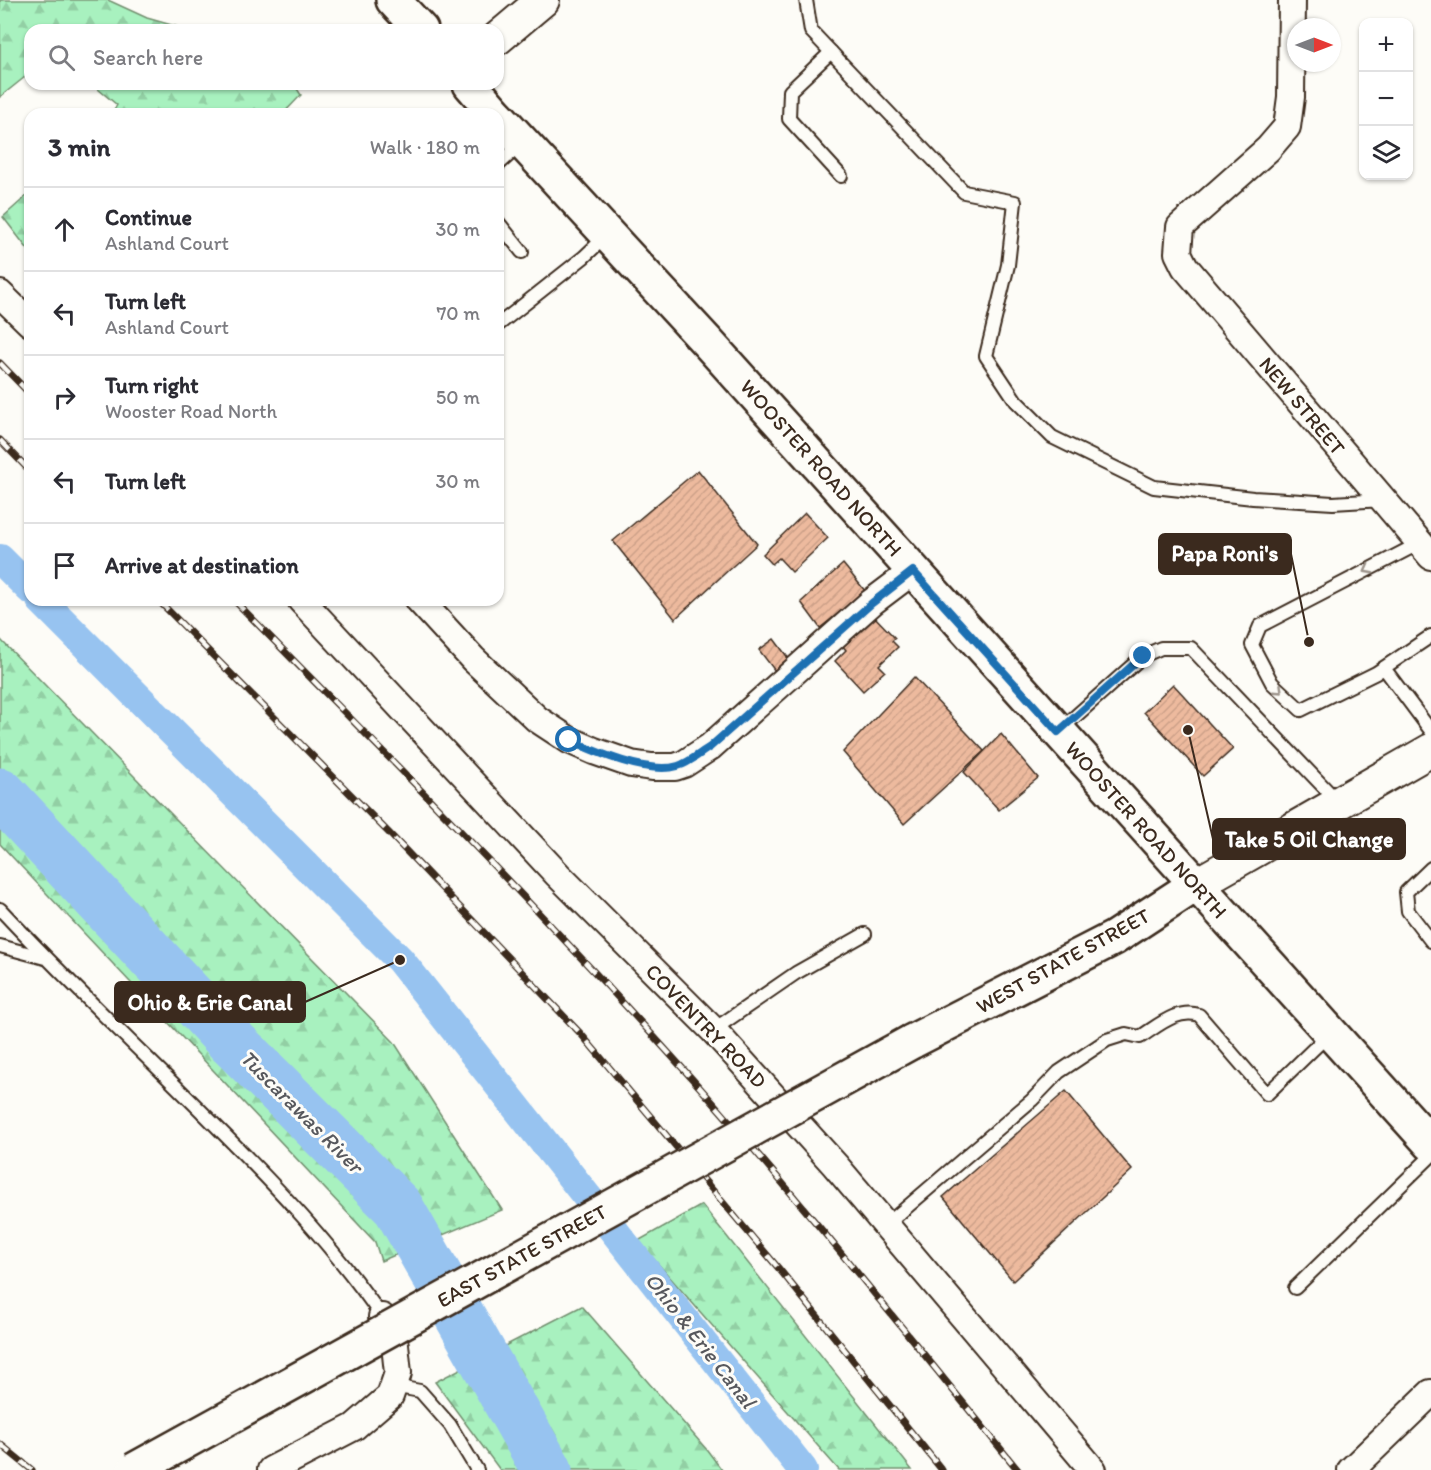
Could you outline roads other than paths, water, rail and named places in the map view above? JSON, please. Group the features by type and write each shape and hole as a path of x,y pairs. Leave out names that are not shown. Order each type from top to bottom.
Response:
{"main road":[{"path":"393,0 415,24"},
{"name":"WOOSTER ROAD NORTH","path":"475,90 491,108"},
{"name":"WOOSTER ROAD NORTH","path":"504,123 710,345 1431,1144"},
{"name":"WEST STATE STREET","path":"911,1042 1114,938 1195,885"},
{"name":"EAST STATE STREET","path":"134,1470 911,1042"}],"street":[{"path":"504,33 543,0"},
{"name":"NEW STREET","path":"1292,0 1291,97 1287,127 1268,149 1180,227 1178,253 1185,267 1425,549"},
{"path":"0,294 24,317"},
{"path":"424,606 473,660 545,724 569,740 631,764 675,767 684,764 710,747 872,603 913,571"},
{"name":"COVENTRY ROAD","path":"307,606 558,875 713,1030 886,1225 1093,1470"},
{"name":"WEST STATE STREET","path":"1195,885 1431,750"},
{"path":"271,1470 354,1427 390,1396 398,1373 395,1345 382,1317"},
{"path":"1351,1470 1431,1393"}],"lane":[{"path":"806,0 811,31 964,192 1015,202 1008,266 986,356 1016,401 1052,437 1154,487 1321,503 1383,500"},
{"path":"831,52 790,91 789,119 841,176"},
{"path":"504,160 522,144"},
{"path":"504,230 522,252"},
{"path":"504,320 607,236"},
{"path":"1425,549 1260,626 1252,645 1272,683 1301,710 1384,668 1431,636"},
{"path":"1058,732 1143,656 1161,648 1191,648 1339,803"},
{"path":"1384,668 1431,731"},
{"path":"1431,868 1406,892 1407,911 1431,941"},
{"path":"0,909 46,958 262,1172 333,1249 382,1317"},
{"path":"713,1030 795,973 865,934"},
{"path":"0,946 46,958"},
{"path":"886,1225 1032,1100 1059,1072 1107,1040 1126,1034 1140,1037 1179,1014 1189,1012 1199,1015 1267,1094 1330,1033"},
{"path":"1295,1288 1431,1156"},
{"path":"393,1386 420,1391 450,1425 477,1470"}],"waterway":[{"name":"Ohio & Erie Canal","path":"0,559 24,583"},
{"name":"Ohio & Erie Canal","path":"47,606 400,960 803,1470"},
{"name":"Tuscarawas River","path":"0,793 233,1043 398,1207 547,1470"}],"railway":[{"path":"0,363 24,388"},
{"path":"0,440 24,465"},
{"path":"164,606 389,833 581,1034 780,1270 942,1470"},
{"path":"240,606 525,898 694,1081 818,1225 1018,1470"},
{"path":"0,1444 32,1470"}],"place":[{"name":"Papa Roni's","path":"1309,642"},
{"name":"Take 5 Oil Change","path":"1188,730"},
{"name":"Ohio & Erie Canal","path":"400,960"}]}
